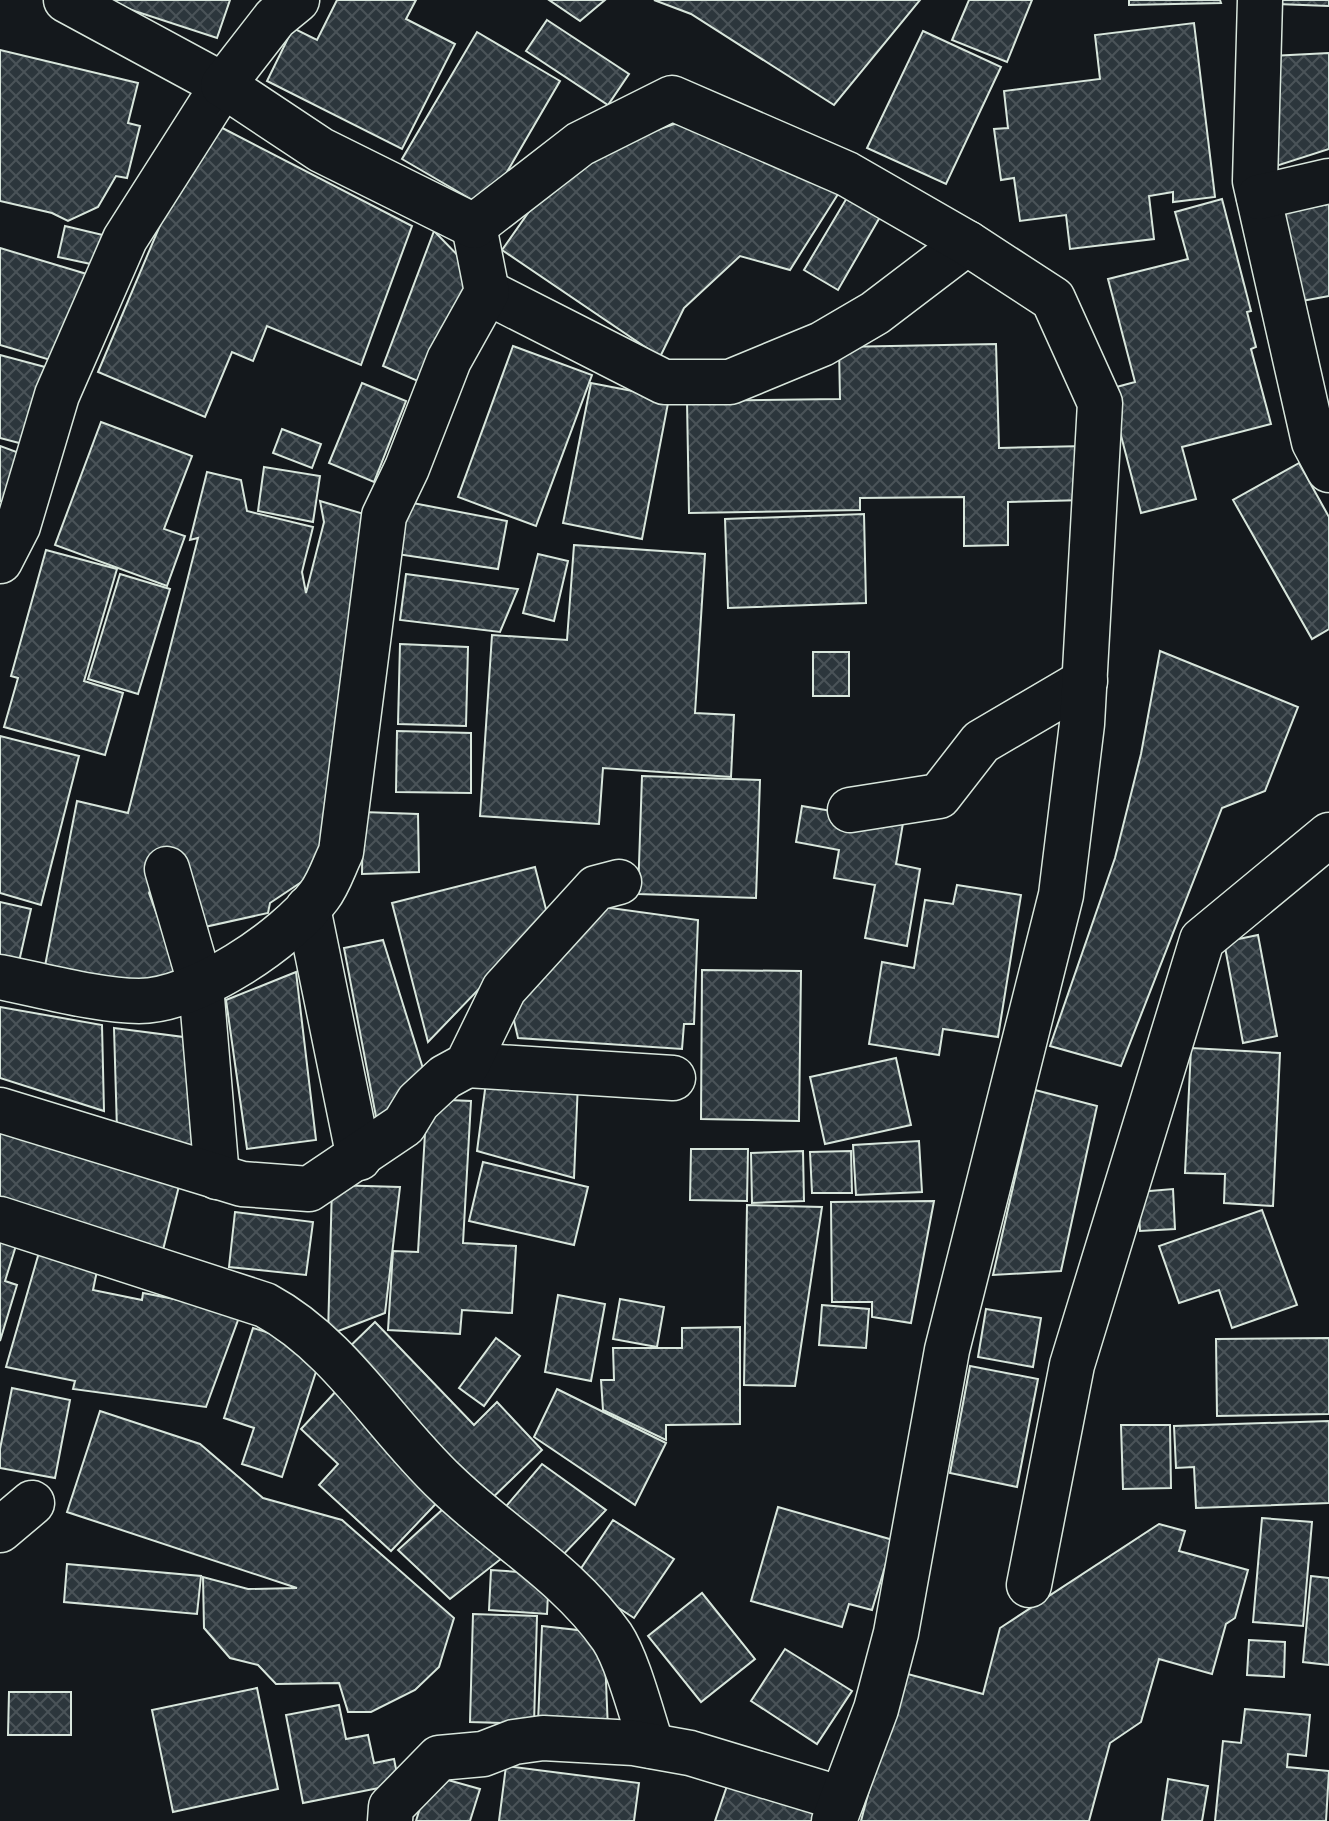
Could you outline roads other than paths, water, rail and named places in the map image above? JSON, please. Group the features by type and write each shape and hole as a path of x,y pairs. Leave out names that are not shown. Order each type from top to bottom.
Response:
{"street":[{"path":"66,0 223,85 321,150 474,226"},
{"path":"6,536 57,395 125,239 223,85 275,18 297,0"},
{"path":"1260,0 1255,181 1314,442 1329,470"},
{"path":"390,1821 391,1807 439,1758 483,1754 514,1742 543,1738 652,1746 690,1753 838,1810 876,1709 896,1633 947,1350 1061,895 1085,681 1100,403 1053,299 967,243 847,174 672,98 580,144 474,226"},
{"path":"1259,197 1329,181"},
{"path":"0,977 137,1001 173,998 201,986 288,930 321,894 341,852 384,516 407,468 449,360 487,292 474,226"},
{"path":"487,292 664,382 730,382 776,365 875,313 967,243"},
{"path":"850,810 939,796 981,742 1085,681"},
{"path":"1029,1585 1072,1365 1202,940 1329,835"},
{"path":"167,869 201,986 217,1177"},
{"path":"467,1065 504,989 596,888 619,882"},
{"path":"308,908 359,1158"},
{"path":"0,1110 242,1184 309,1189 404,1125 418,1102 445,1077 467,1065 673,1078"},
{"path":"0,1219 265,1305 299,1324 444,1482 480,1515 565,1580 591,1611 614,1640 652,1746"}]}
